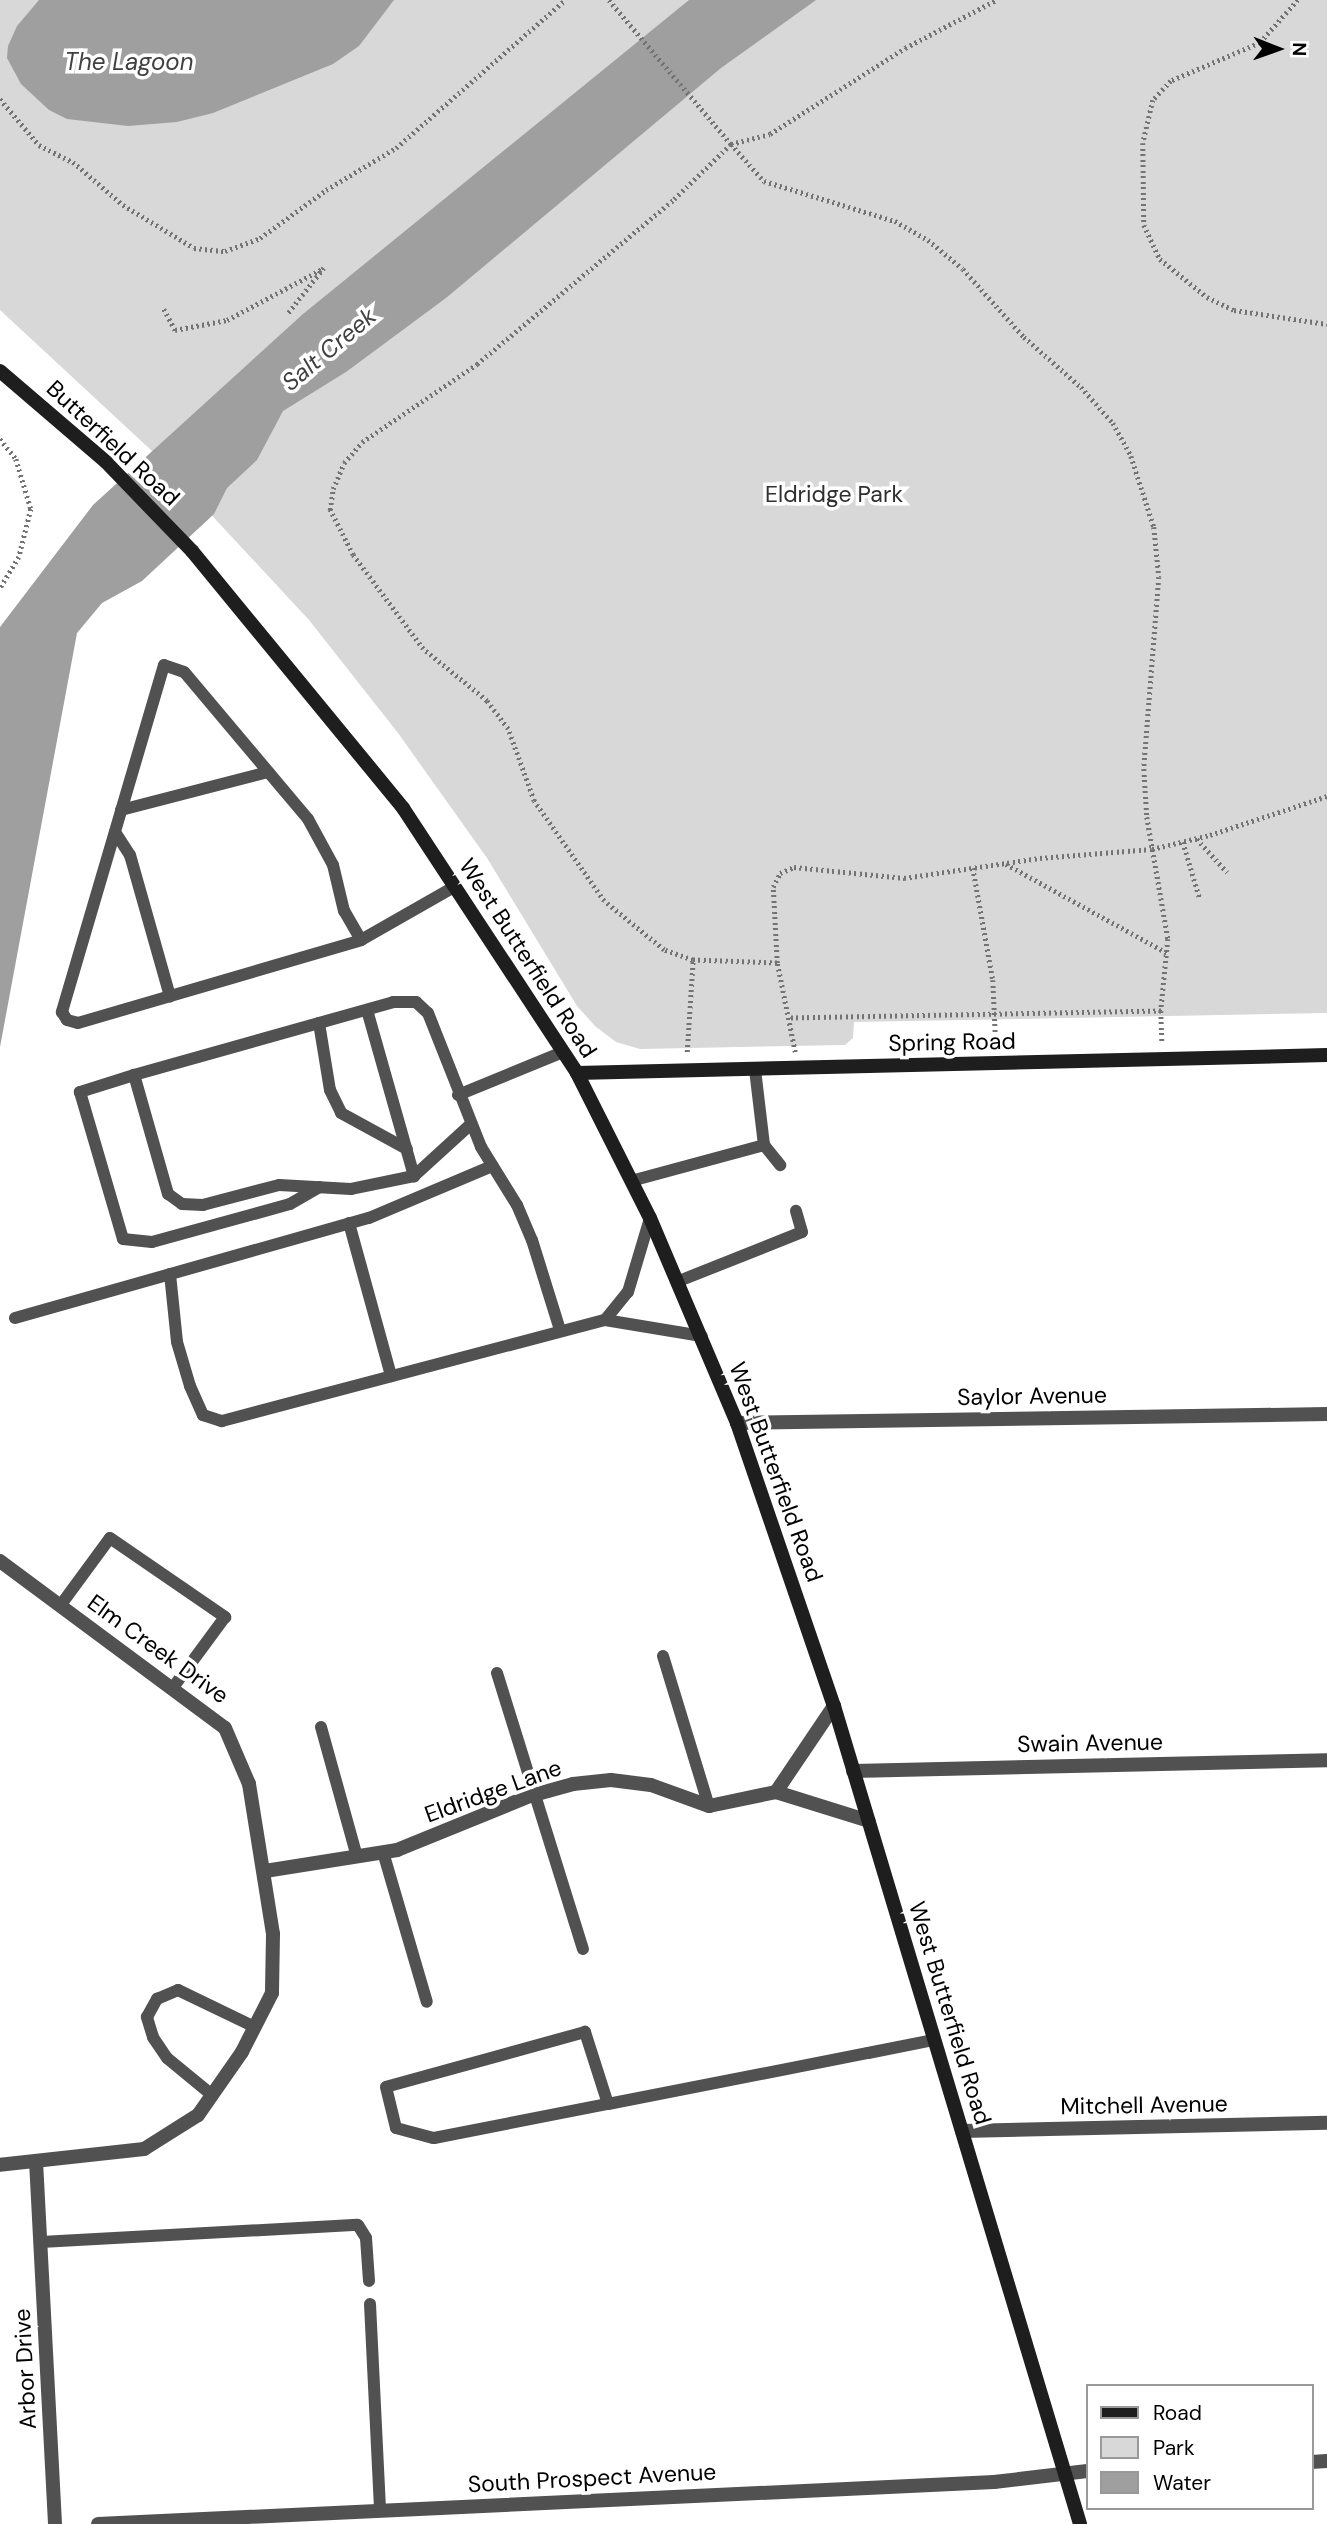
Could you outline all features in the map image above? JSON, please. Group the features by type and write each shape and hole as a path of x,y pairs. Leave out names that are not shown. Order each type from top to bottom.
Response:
{"main road":[{"name":"Butterfield Road","path":"0,371 106,462 192,551"},
{"name":"West Butterfield Road","path":"192,551 403,808 578,1073 679,1281 737,1423 834,1706 1080,2524"},
{"name":"Spring Road","path":"578,1073 1327,1055"}],"street":[{"name":"Saylor Avenue","path":"737,1423 1327,1413"},
{"name":"Elm Creek Drive","path":"0,1561 225,1728 249,1784 273,1934 272,1993 255,2027 198,2115 144,2149 0,2165"},
{"path":"776,1792 834,1706"},
{"name":"Swain Avenue","path":"853,1771 1327,1760"},
{"name":"Eldridge Lane","path":"265,1871 383,1852 537,1794 611,1780 650,1785 709,1806"},
{"path":"709,1806 776,1792 869,1821"},
{"name":"Mitchell Avenue","path":"962,2132 1327,2123"},
{"name":"Arbor Drive","path":"36,2161 55,2524"},
{"name":"South Prospect Avenue","path":"98,2524 994,2482 1086,2471"}],"lane":[{"path":"361,940 344,911 333,864 308,819 184,672 164,665 62,1012 67,1020 78,1023 361,940 454,887"},
{"path":"121,810 268,772"},
{"path":"115,832 130,855 170,996"},
{"path":"319,1187 290,1204 152,1242 123,1240 80,1092 393,1002 416,1002 422,1007 471,1124 532,1240 560,1330"},
{"path":"368,1010 414,1176"},
{"path":"319,1023 330,1090 341,1112 407,1149"},
{"path":"458,1095 563,1052"},
{"path":"755,1069 764,1146 780,1165"},
{"path":"134,1075 168,1194 182,1204 203,1205 279,1185 351,1189 414,1176 471,1124"},
{"path":"631,1181 764,1146"},
{"path":"15,1318 349,1223 424,1198 492,1166"},
{"path":"679,1281 802,1232 796,1211"},
{"path":"605,1320 628,1292 650,1218"},
{"path":"349,1223 391,1376"},
{"path":"170,1274 177,1342 203,1415 222,1421 605,1320 702,1336"},
{"path":"60,1606 110,1538 225,1617 172,1689"},
{"path":"663,1656 709,1806"},
{"path":"497,1673 537,1794 583,1950"},
{"path":"321,1727 357,1857"},
{"path":"383,1852 427,2002"},
{"path":"212,2095 167,2059 153,2037 147,2017 158,2000 178,1990 255,2027"},
{"path":"608,2104 585,2032 386,2087 396,2128 434,2138 608,2104 933,2040"},
{"path":"41,2242 358,2225 366,2238 369,2281"},
{"path":"370,2304 380,2511"}],"path":[{"path":"0,99 39,145 73,162 123,205 194,248 225,251 260,238 326,190 396,148 565,0"},
{"path":"609,0 639,33 708,120 764,181 895,222 928,240 963,269 1024,337 1081,387 1114,423 1143,490 1154,527 1159,577 1144,769 1167,953 1161,1011 1163,1059"},
{"path":"777,963 694,960 664,950 604,901 534,801 508,729 487,701 423,649 353,555 330,510 333,488 344,463 362,442 488,355 674,199 730,144 770,134 905,48 996,0"},
{"path":"1298,0 1260,43 1171,80 1153,100 1143,143 1144,225 1160,259 1207,297 1234,310 1327,324"},
{"path":"164,309 175,330 228,320 324,268 287,315"},
{"path":"0,439 16,459 31,509 19,557 0,589"},
{"path":"797,1068 790,1018 777,963 774,887 780,873 794,867 904,878 1005,864 1152,849 1197,838 1327,796"},
{"path":"1197,838 1227,872"},
{"path":"1183,842 1200,899"},
{"path":"1005,864 1167,953"},
{"path":"973,868 996,1014 997,1064"},
{"path":"687,1071 694,960"},
{"path":"790,1018 1161,1011"}],"green space":[{"name":"Eldridge Park","path":"0,0 1327,0 1327,1013 854,1022 853,1038 845,1045 640,1049 616,1042 595,1026 577,1006 487,858 398,733 309,620 152,451 0,310"}],"water":[{"name":"The Lagoon","path":"39,0 394,0 359,46 333,64 213,113 177,122 128,126 67,119 49,110 21,84 7,58 8,46 17,26"},
{"name":"Salt Creek","path":"689,0 816,0 721,68 446,298 346,372 283,411 257,460 227,488 214,514 142,581 102,603 77,633 0,1047 0,627 93,505 303,314"}]}
